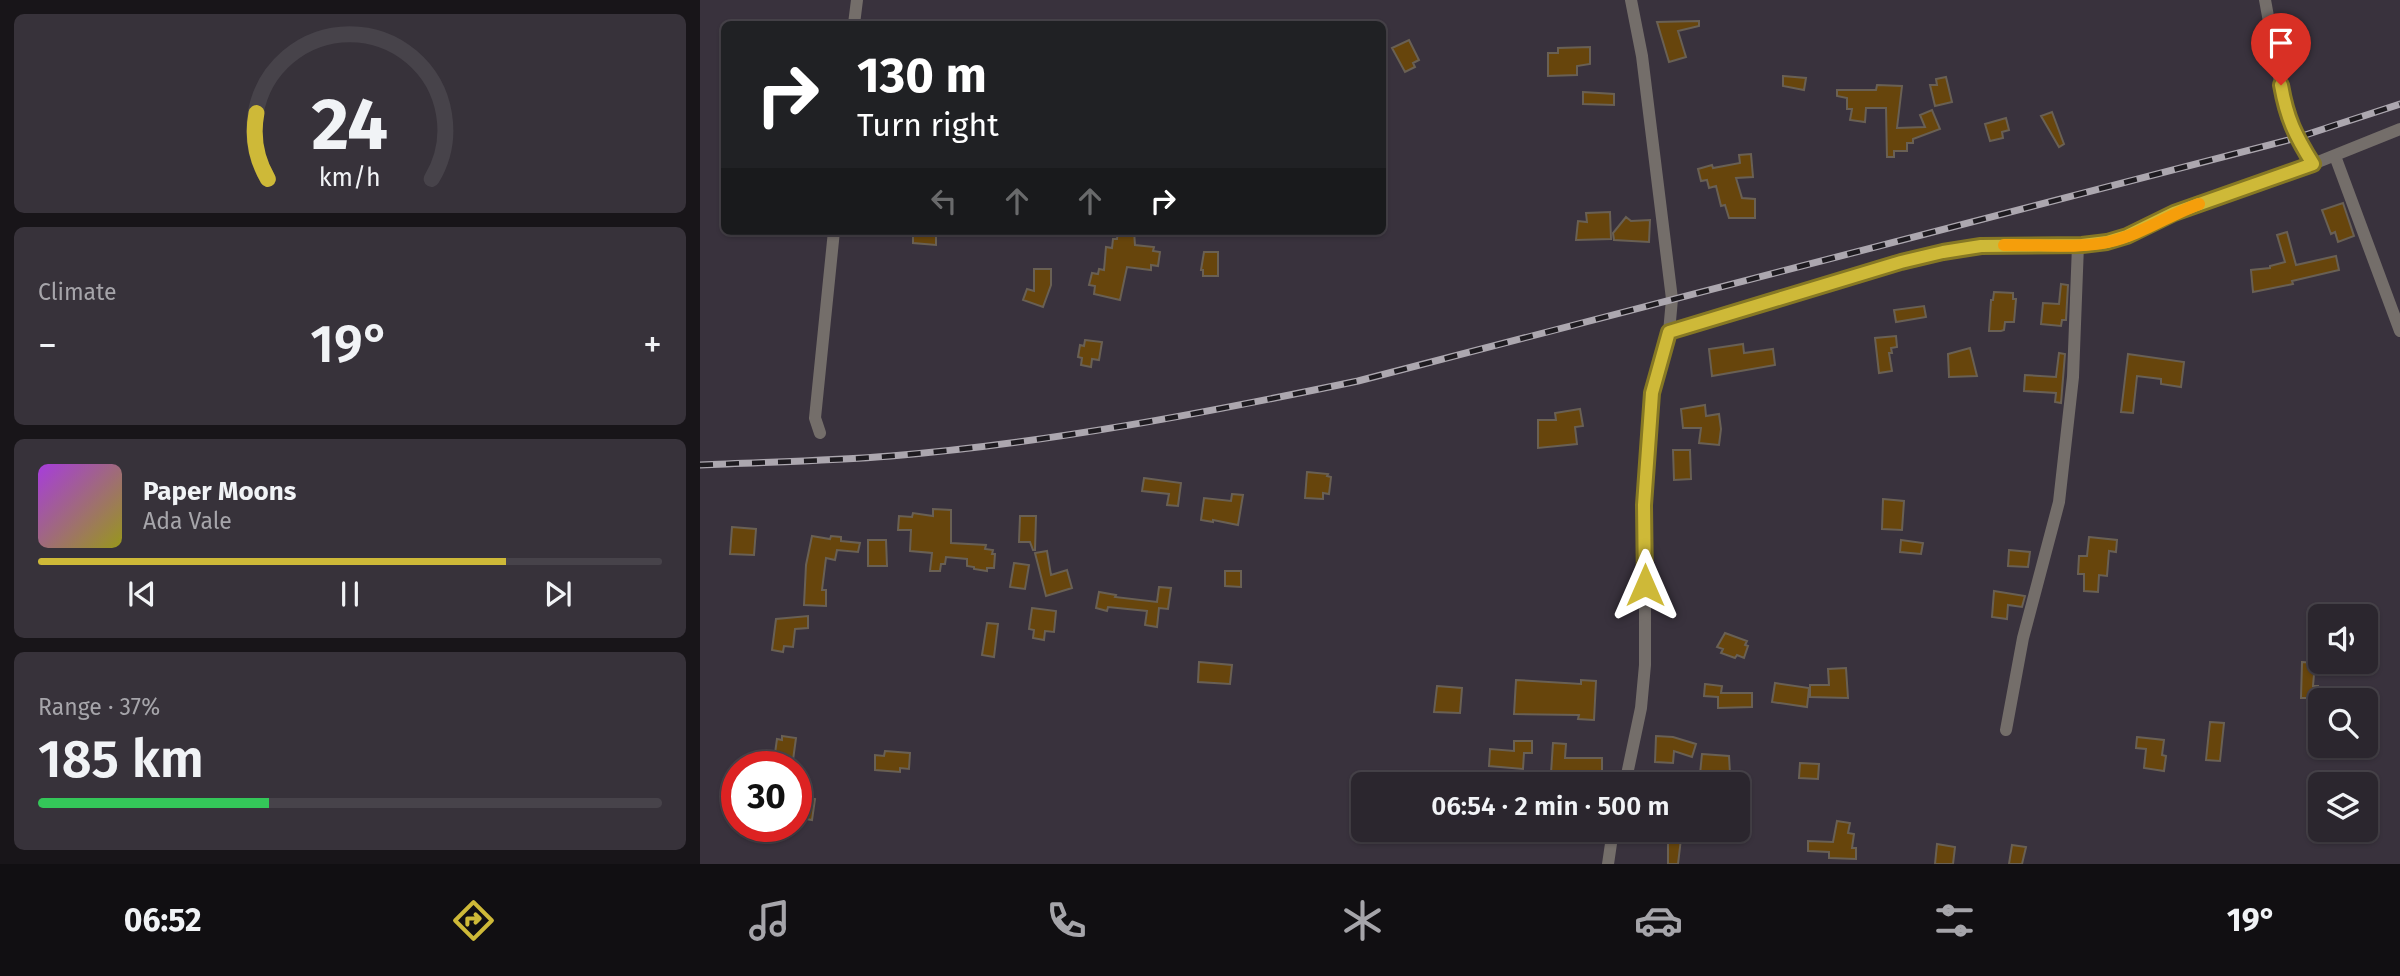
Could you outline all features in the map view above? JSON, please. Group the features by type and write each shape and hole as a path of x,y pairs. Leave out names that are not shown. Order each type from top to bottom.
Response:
{"street":[{"path":"854,21 857,0"},
{"path":"1628,772 1641,708 1645,665 1644,505 1652,393 1669,332 1672,299 1661,197 1632,0"},
{"path":"2265,0 2286,114 2292,130 2313,164"},
{"path":"1669,332 1901,262 1943,252 1981,246 2107,242 2127,236 2174,213 2335,156 2400,129"},
{"path":"2335,156 2400,331"},
{"path":"820,433 815,418 834,235"},
{"path":"2007,730 2023,638 2059,502 2073,377 2078,245"},
{"path":"1608,864 1612,842"}],"building":[{"path":"1699,21 1699,26 1678,31 1686,57 1669,62 1657,22"},
{"path":"1409,40 1419,60 1413,63 1415,67 1405,72 1392,48"},
{"path":"1590,47 1590,64 1577,66 1577,75 1548,76 1548,53 1558,53 1558,48"},
{"path":"1783,76 1806,78 1804,90 1783,86"},
{"path":"1946,77 1952,102 1935,106 1930,85 1937,85 1936,79"},
{"path":"1877,85 1902,86 1897,128 1925,127 1920,115 1932,110 1940,129 1913,139 1913,143 1907,143 1907,151 1894,151 1894,157 1887,157 1886,108 1866,108 1865,122 1850,120 1852,109 1847,109 1847,98 1837,96 1837,90 1876,90"},
{"path":"1583,92 1614,94 1614,105 1583,104"},
{"path":"2052,112 2064,144 2059,147 2041,116"},
{"path":"2006,118 2009,130 2002,132 2003,138 1990,141 1985,124"},
{"path":"1751,154 1753,177 1736,178 1742,198 1755,199 1755,218 1729,218 1725,205 1721,206 1716,186 1709,188 1707,180 1701,181 1698,169 1740,163 1739,155"},
{"path":"2343,203 2354,236 2338,242 2335,232 2331,234 2322,210"},
{"path":"1610,212 1611,239 1576,240 1578,221 1587,222 1586,213"},
{"path":"1626,217 1631,221 1650,220 1649,242 1614,240 1613,233"},
{"path":"2287,232 2296,265 2336,256 2339,270 2292,281 2293,284 2253,292 2251,270 2270,268 2285,262 2277,235"},
{"path":"913,235 936,235 936,245 913,243"},
{"path":"1118,235 1134,235 1135,245 1154,247 1153,251 1160,252 1158,266 1151,265 1151,270 1127,267 1120,300 1094,294 1095,286 1089,285 1092,273 1098,274 1099,269 1104,270 1106,247 1112,248 1113,239 1117,239"},
{"path":"1204,252 1218,252 1218,276 1203,276 1201,270"},
{"path":"1034,269 1051,269 1051,285 1043,307 1023,300 1027,289 1034,291"},
{"path":"2061,284 2068,285 2066,320 2062,320 2061,326 2041,324 2043,303 2059,304"},
{"path":"1994,292 2013,293 2013,299 2016,299 2014,322 2005,322 2004,330 2001,331 1989,331"},
{"path":"1924,306 1926,317 1896,322 1894,310"},
{"path":"1896,336 1897,347 1891,348 1892,353 1889,353 1892,371 1879,373 1875,338"},
{"path":"1085,340 1102,342 1099,360 1092,359 1091,367 1081,365 1082,358 1078,357 1080,345 1084,346"},
{"path":"1743,344 1744,353 1773,349 1775,365 1712,376 1709,349"},
{"path":"1970,348 1977,376 1949,377 1948,354"},
{"path":"2059,353 2065,354 2061,403 2055,402 2056,393 2024,391 2025,375 2056,377"},
{"path":"2128,354 2184,362 2181,387 2161,384 2161,379 2137,376 2133,413 2121,412"},
{"path":"1705,405 1706,416 1719,414 1719,445 1699,443 1701,428 1683,428 1681,409"},
{"path":"1580,409 1583,426 1575,427 1577,444 1538,448 1538,420 1556,420 1555,413"},
{"path":"1673,450 1690,450 1691,479 1674,480"},
{"path":"1307,472 1328,474 1327,476 1331,477 1329,494 1323,493 1323,499 1305,498"},
{"path":"1144,478 1181,483 1178,506 1167,505 1169,494 1142,491"},
{"path":"1232,494 1243,495 1238,525 1201,520 1204,498 1231,501"},
{"path":"1883,499 1904,501 1902,530 1882,529"},
{"path":"933,509 951,510 951,543 986,545 985,549 993,550 994,568 987,568 987,571 974,569 967,566 967,559 946,557 940,571 930,571 932,553 910,551 911,530 898,530 899,516 912,517 913,513 933,516"},
{"path":"1020,516 1036,516 1035,550 1030,542 1019,542"},
{"path":"732,527 756,529 754,555 730,554"},
{"path":"812,536 830,539 831,536 841,537 841,541 860,543 858,552 837,550 835,560 826,558 822,590 826,590 826,606 804,605 806,565"},
{"path":"2089,537 2117,540 2116,552 2109,551 2107,576 2099,575 2098,592 2084,591 2084,574 2078,574 2079,556 2087,556"},
{"path":"868,540 886,540 887,566 868,566"},
{"path":"1901,540 1923,543 1921,554 1900,552"},
{"path":"2009,550 2030,552 2028,567 2008,566"},
{"path":"1047,551 1051,575 1067,570 1072,588 1046,596 1035,553"},
{"path":"1014,563 1029,565 1025,589 1010,587"},
{"path":"1225,571 1241,571 1241,587 1225,586"},
{"path":"1159,587 1171,588 1168,609 1159,608 1157,627 1145,625 1147,611 1108,607 1107,611 1096,608 1099,592 1116,595 1115,597 1157,602"},
{"path":"1994,591 2025,596 2022,607 2008,605 2007,619 1992,617"},
{"path":"1032,608 1056,611 1054,632 1045,631 1044,640 1033,638 1034,630 1029,629"},
{"path":"808,616 808,628 795,629 793,647 784,646 783,652 772,650 776,619"},
{"path":"987,623 998,624 994,657 982,655"},
{"path":"1725,633 1747,641 1744,658 1721,653 1723,649 1717,647"},
{"path":"1199,662 1232,665 1230,684 1198,682"},
{"path":"2302,662 2308,662 2308,674 2314,674 2313,686 2318,688 2308,688 2308,698 2301,698"},
{"path":"1846,668 1848,698 1810,697 1810,685 1829,685 1828,669"},
{"path":"1516,680 1581,684 1581,680 1596,681 1594,720 1578,719 1579,715 1514,714"},
{"path":"1775,683 1809,688 1807,707 1772,702"},
{"path":"1705,684 1722,686 1721,693 1752,693 1752,707 1718,708 1718,697 1704,696"},
{"path":"1437,686 1462,688 1460,713 1434,712"},
{"path":"2210,722 2224,723 2220,761 2206,760"},
{"path":"782,736 796,738 794,751 775,751 777,739 782,740"},
{"path":"1656,736 1673,737 1696,744 1692,757 1674,751 1673,763 1655,762"},
{"path":"2137,737 2164,740 2164,771 2144,768 2146,749 2136,748"},
{"path":"1514,741 1532,741 1532,753 1524,753 1523,769 1489,766 1490,749 1514,751"},
{"path":"1553,743 1566,744 1565,758 1602,758 1602,772 1551,772"},
{"path":"885,751 910,753 909,769 900,768 900,772 875,770 875,755 884,756"},
{"path":"1702,754 1729,756 1730,772 1700,772"},
{"path":"1800,763 1819,764 1818,779 1799,778"},
{"path":"812,798 815,799 812,820"},
{"path":"1837,821 1850,823 1848,833 1854,834 1852,848 1856,848 1856,859 1829,858 1829,852 1808,851 1808,841 1833,842"},
{"path":"1668,842 1681,842 1678,864 1668,864"},
{"path":"1937,844 1955,847 1953,864 1935,864"},
{"path":"2012,845 2026,847 2022,864 2009,864"}],"railway":[{"path":"700,465 867,458 1009,443 1184,415 1358,381 2296,138 2400,104"}],"slow traffic":[{"path":"2004,245 2082,245 2107,242 2199,204"}],"route":[{"path":"1645,585 1644,505 1652,393 1669,332 1901,262 1943,252 1981,246 2082,245 2107,242 2127,236 2174,213 2313,164 2292,130 2281,85"}]}
